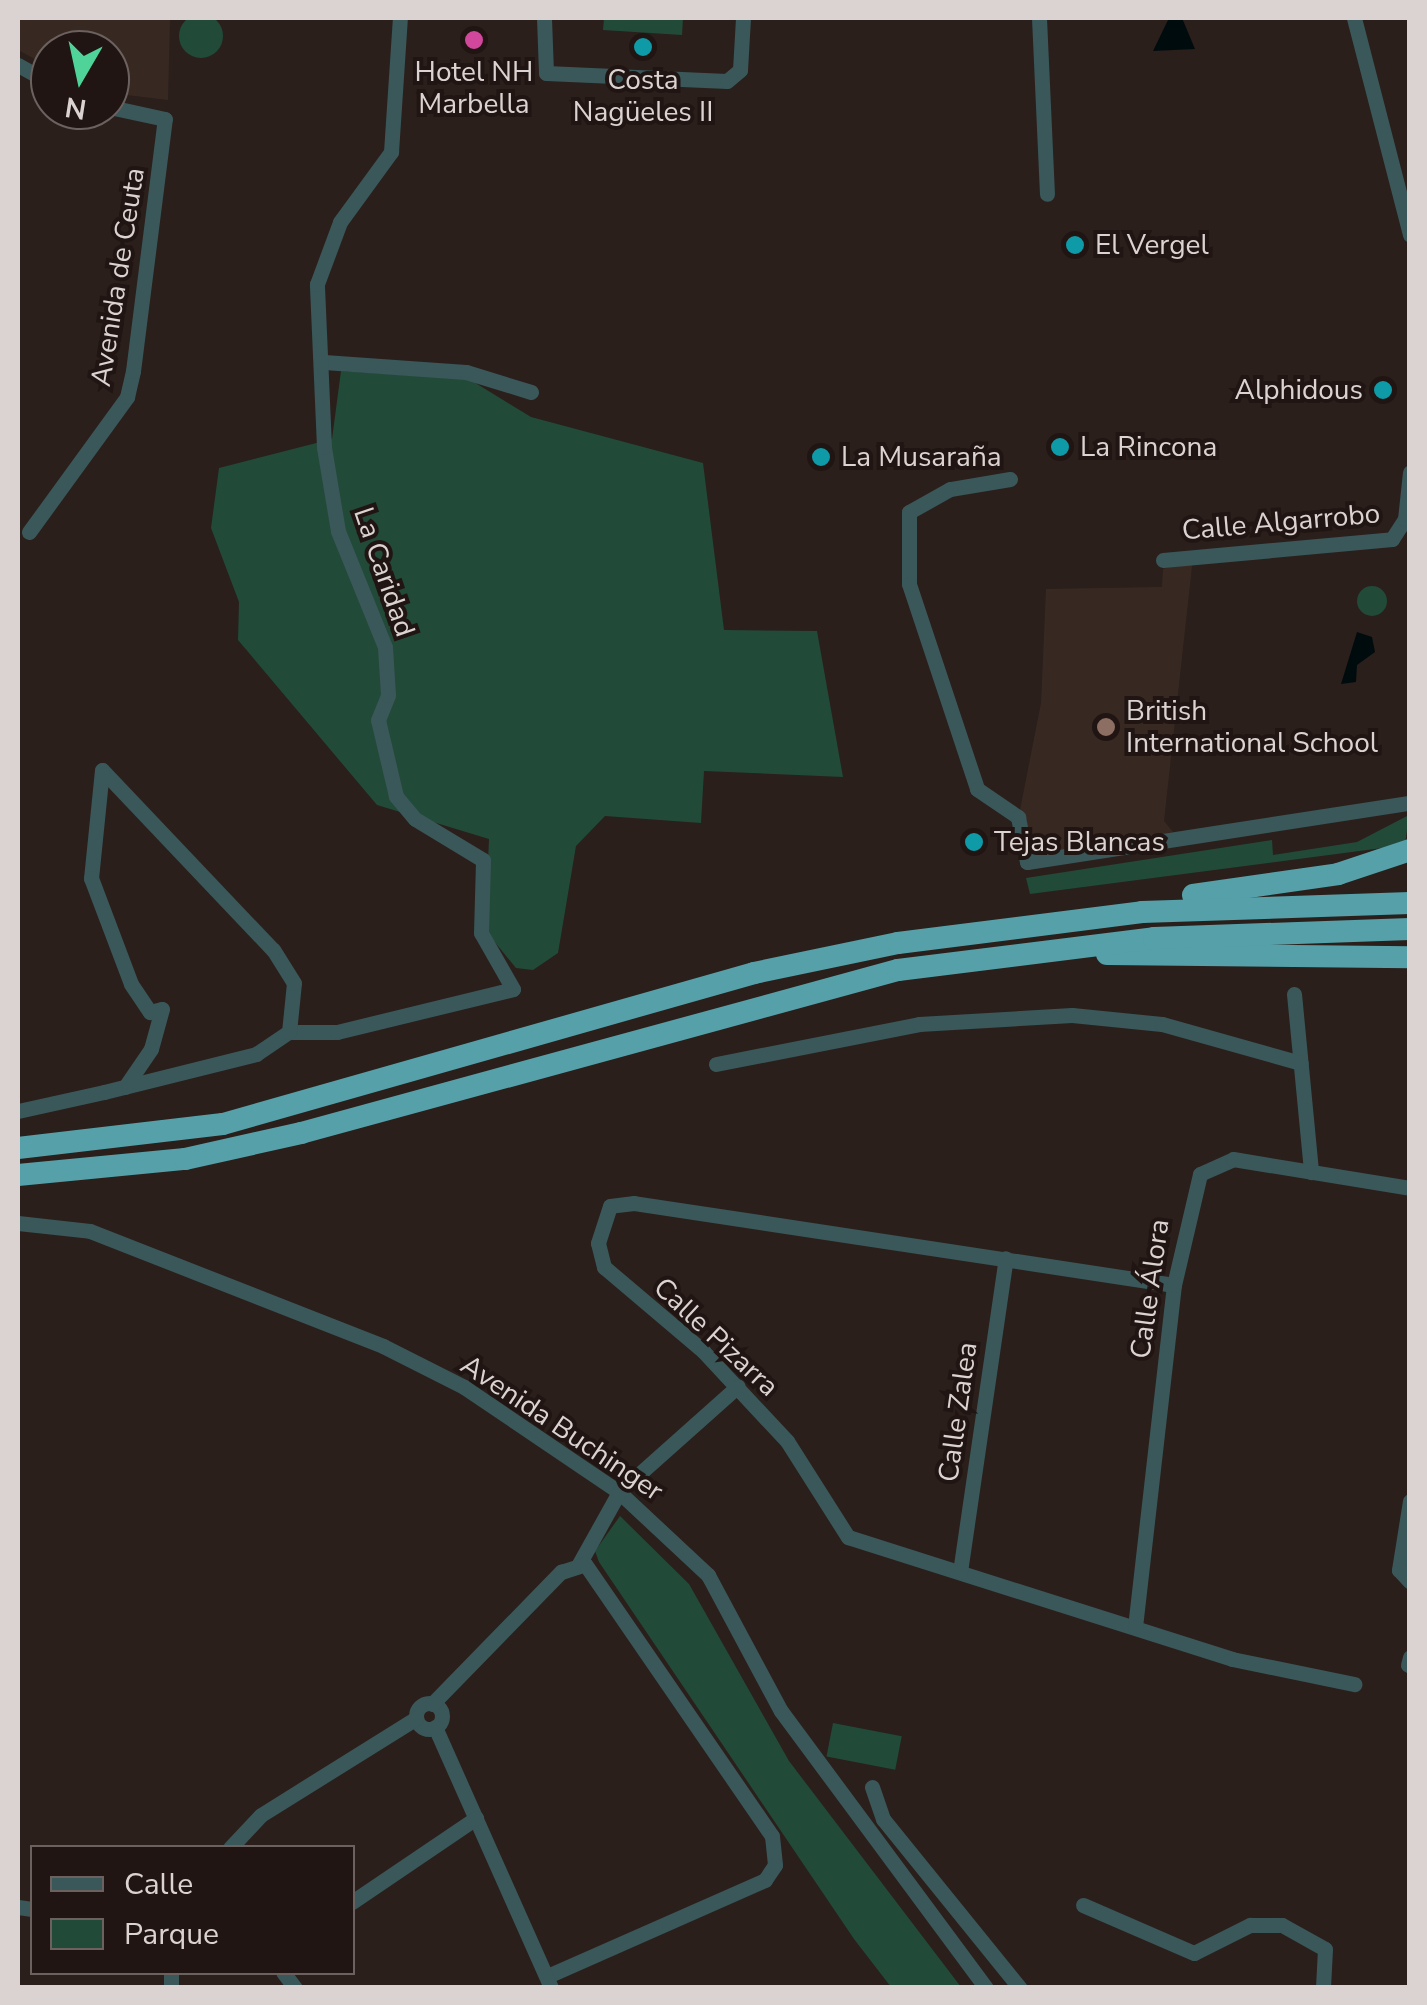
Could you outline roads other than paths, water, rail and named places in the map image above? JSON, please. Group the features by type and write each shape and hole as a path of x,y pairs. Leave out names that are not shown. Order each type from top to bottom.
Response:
{"highway":[{"path":"18,1148 223,1124 862,950 1142,912 1410,850"},
{"path":"1142,912 1410,903"},
{"path":"18,1175 225,1151 756,1002 1064,946 1410,930"},
{"path":"1064,946 1111,955 1410,957"}],"street":[{"name":"La Caridad","path":"289,1032 337,1032 514,989 481,933 483,860 415,820 396,796 378,720 388,694 386,646 338,531 324,447 324,362 317,284 340,222 391,152 400,18"},
{"path":"544,18 546,73 727,81 740,70 743,18"},
{"path":"1039,18 1047,194"},
{"path":"1354,18 1410,235"},
{"name":"Avenida de Ceuta","path":"29,532 127,397 134,371 165,122 159,113 130,109"},
{"path":"324,362 466,372 531,392"},
{"name":"Calle Algarrobo","path":"1163,560 1200,550 1392,539 1405,519 1410,472"},
{"path":"1010,480 950,489 909,512 910,584 977,789 1018,817 1027,862 1410,802"},
{"path":"18,1112 125,1086 256,1054 289,1032 294,983 274,950 102,770 91,878 131,984 150,1012 162,1010 152,1050 125,1086"},
{"path":"96,804 124,790"},
{"path":"1294,994 1310,1172"},
{"path":"716,1064 919,1024 1072,1015 1162,1024 1302,1063"},
{"name":"Calle Álora","path":"1135,1627 1174,1285 1200,1174 1233,1160 1410,1188"},
{"name":"Calle Pizarra","path":"1174,1285 720,1212 610,1206 598,1243 604,1267 738,1386 848,1536 1135,1627 1354,1684"},
{"name":"Avenida Buchinger","path":"18,1223 90,1231 383,1346 464,1387 620,1492 708,1574 803,1744 986,1988"},
{"name":"Calle Zalea","path":"960,1572 1006,1258"},
{"path":"233,1845 260,1815 416,1718 432,1704 578,1564 620,1492 738,1386"},
{"path":"1410,1501 1399,1570 1410,1582"},
{"path":"416,1718 435,1727 549,1982 765,1880 774,1842 594,1573 578,1564"},
{"path":"432,1704 442,1714 435,1727"},
{"path":"872,1787 883,1819 1020,1988"},
{"path":"355,1900 476,1818"},
{"path":"1083,1905 1194,1953 1250,1925 1282,1925 1325,1948 1324,1988"}],"place":[{"name":"Hotel NH Marbella","path":"474,40"},
{"name":"Costa Nagüeles II","path":"643,47"},
{"name":"El Vergel","path":"1075,245"},
{"name":"Alphidous","path":"1383,390"},
{"name":"La Rincona","path":"1060,447"},
{"name":"La Musaraña","path":"821,457"},
{"name":"British International School","path":"1106,727"},
{"name":"Tejas Blancas","path":"974,842"}]}
